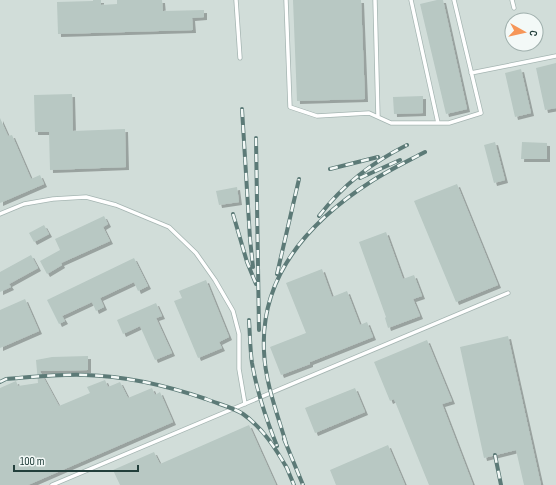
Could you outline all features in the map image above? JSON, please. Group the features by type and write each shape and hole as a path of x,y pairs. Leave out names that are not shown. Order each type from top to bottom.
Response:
{"lane":[{"path":"236,0 240,58"},
{"path":"286,0 290,107 317,116 369,113 391,123 449,123 481,113 454,0"},
{"path":"376,0 378,116"},
{"path":"411,0 438,123"},
{"path":"512,0 514,8"},
{"path":"471,73 556,56"},
{"path":"0,214 24,204 53,199 86,197 116,205 169,227 196,253 215,280 233,310 239,334 239,369 245,404"},
{"path":"52,485 508,293"}],"shaded area":[{"path":"0,0 556,0 556,485 0,485"}],"building":[{"path":"101,0 101,5 117,4 117,0 162,0 163,11 204,10 204,17 192,18 193,30 58,34 57,2"},
{"path":"293,0 361,0 365,99 297,101"},
{"path":"443,0 467,109 446,114 420,4"},
{"path":"556,63 556,108 545,110 536,68"},
{"path":"521,69 531,113 515,117 505,73"},
{"path":"72,94 73,131 125,129 126,167 50,170 49,132 35,132 34,95"},
{"path":"423,96 423,113 394,114 393,97"},
{"path":"0,118 8,136 12,135 31,179 40,175 44,184 0,203"},
{"path":"495,142 505,180 494,183 484,145"},
{"path":"522,142 547,143 547,159 521,159"},
{"path":"457,184 498,285 456,302 414,201"},
{"path":"237,187 239,202 219,205 216,191"},
{"path":"104,216 108,224 103,227 110,241 61,263 62,265 47,274 40,261 60,250 55,239"},
{"path":"44,225 49,234 34,242 29,233"},
{"path":"386,232 403,279 414,275 422,296 413,299 420,316 388,328 386,317 359,242"},
{"path":"31,255 38,268 9,284 11,287 0,292 0,272"},
{"path":"134,258 148,286 138,291 134,282 100,298 104,307 96,311 92,302 62,316 65,321 59,324 47,300"},
{"path":"322,269 332,297 347,291 360,325 367,322 373,337 281,375 270,347 306,333 286,283"},
{"path":"206,280 229,337 219,342 222,348 198,358 174,301 182,298 179,291"},
{"path":"25,299 39,331 0,348 0,310"},
{"path":"156,303 162,316 156,318 172,353 155,360 140,326 123,334 117,320"},
{"path":"508,336 541,485 524,485 516,450 484,458 460,347"},
{"path":"427,340 452,401 442,404 473,485 429,485 394,399 390,401 374,362"},
{"path":"88,356 88,370 40,371 59,406 90,393 87,387 105,380 108,387 120,382 128,398 152,388 155,395 160,392 173,422 28,485 0,485 0,388 16,381 18,386 38,383 36,360 52,357"},
{"path":"355,388 365,412 315,433 305,408"},
{"path":"249,425 276,485 120,485 113,470 154,452 160,464"},
{"path":"388,445 405,485 336,485 330,470"}],"railway":[{"path":"242,109 253,267"},
{"path":"256,138 259,330"},
{"path":"319,216 328,204 359,175 382,159 407,145"},
{"path":"286,443 269,386 264,351 265,323 271,297 280,274 294,252 310,232 329,213 372,181 425,152"},
{"path":"330,169 378,157"},
{"path":"360,178 400,160"},
{"path":"277,274 299,179"},
{"path":"233,214 247,262 256,284"},
{"path":"249,320 252,363 256,384 277,446"},
{"path":"0,382 6,379 46,376 100,376 147,382 192,394 234,409 243,414 263,432 279,454 288,470"},
{"path":"284,439 303,485"},
{"path":"495,455 501,485"},
{"path":"286,466 294,485"}]}
